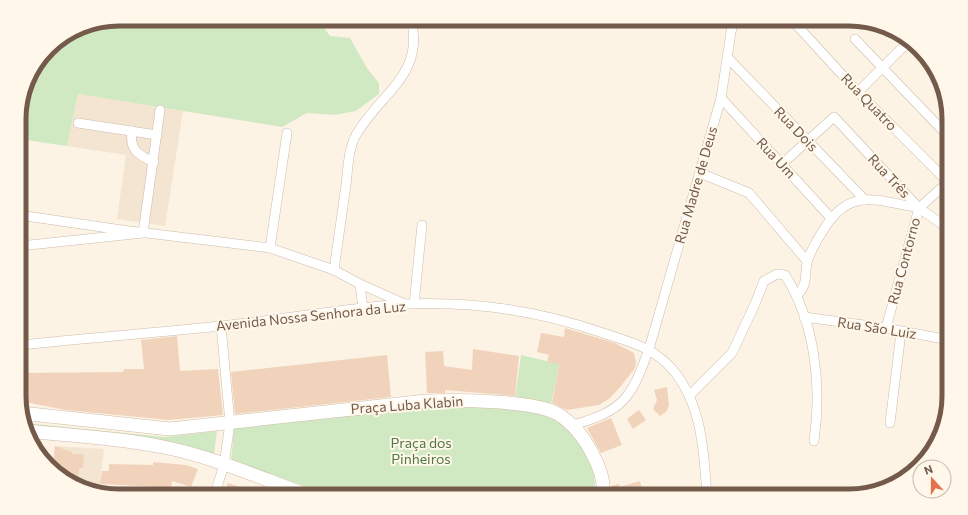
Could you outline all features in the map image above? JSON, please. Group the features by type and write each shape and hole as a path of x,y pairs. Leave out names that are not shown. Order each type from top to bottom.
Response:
{"main road":[{"name":"Praça Luba Klabin","path":"28,414 170,429 426,401 467,400 541,408 557,413 573,425 587,442 598,464 602,478 603,489"},
{"path":"33,432 122,441 168,448 224,465 291,489"}],"street":[{"path":"334,270 353,142 392,87 406,73 412,59 415,42 412,26"},
{"name":"Rua Madre de Deus","path":"573,425 602,415 616,407 627,397 636,384 649,349 721,98 732,26"},
{"name":"Rua Quatro","path":"797,26 858,92 942,176"},
{"path":"855,39 942,130"},
{"path":"858,92 905,45"},
{"name":"Rua Dois","path":"728,58 865,200"},
{"name":"Rua Um","path":"721,98 831,218"},
{"path":"143,233 160,110"},
{"name":"Rua Três","path":"808,141 834,116 919,208 942,225"},
{"path":"78,123 157,135"},
{"path":"132,131 131,141 133,148 141,157 154,162"},
{"path":"270,248 287,133"},
{"path":"782,164 808,141"},
{"path":"700,173 750,193 807,261"},
{"path":"919,208 942,187"},
{"name":"Rua Contorno","path":"797,296 804,288 807,261 812,250 831,218 846,204 856,200 865,200 919,208 886,328"},
{"path":"26,216 143,233 270,248 334,270 360,284 410,304 422,225"},
{"path":"26,245 143,233"},
{"path":"690,395 732,353 764,281 777,274 785,275 797,296 813,352 818,404 814,441"},
{"path":"360,284 363,308"},
{"name":"Avenida Nossa Senhora da Luz","path":"26,344 221,326 363,308 410,304 501,308 575,323 649,349 672,370 690,395 702,444 706,489"},
{"name":"Rua São Luiz","path":"804,317 886,328 942,339"},
{"path":"216,489 224,465 230,423 221,326"},
{"path":"890,423 901,332"}],"shaded area":[{"path":"78,94 183,111 165,226 117,219 126,155 67,146"},
{"path":"55,446 104,449 100,487 72,477 53,462"}],"green space":[{"path":"119,26 323,26 330,36 350,38 367,68 379,83 379,94 356,111 334,115 307,113 282,127 78,94 67,146 26,140 26,113 29,95 38,72 53,53 72,38 95,29"},
{"path":"521,355 559,364 551,405 515,399"},
{"name":"Praça dos Pinheiros","path":"427,405 502,407 523,410 542,414 558,420 572,431 589,460 593,471 595,489 313,489 231,463 234,427"},
{"path":"30,424 165,437 217,431 214,455 31,427"}],"building":[{"path":"565,328 615,343 634,353 636,362 635,368 610,398 599,405 567,410 552,403 559,364 547,362 549,355 537,352 541,333 564,337"},
{"path":"177,336 180,371 218,369 223,415 169,420 66,410 27,402 26,373 123,372 124,369 144,369 141,340"},
{"path":"473,349 519,356 515,396 445,390 445,393 427,393 425,352 443,351 444,366 472,370"},
{"path":"387,355 391,397 235,414 231,372"},
{"path":"667,387 669,405 666,412 660,416 653,409 657,400 654,390"},
{"path":"639,410 646,420 633,429 627,419"},
{"path":"611,418 622,445 601,453 587,428"},
{"path":"55,446 72,452 72,454 84,454 83,468 79,468 78,479 72,477 53,462"},
{"path":"153,462 186,465 198,469 191,487 172,481 171,489 100,484 102,471 109,471 109,464 153,465"},
{"path":"640,481 642,489 611,489 611,486 619,484 620,487"},
{"path":"228,483 243,488 243,489 225,489"}]}
